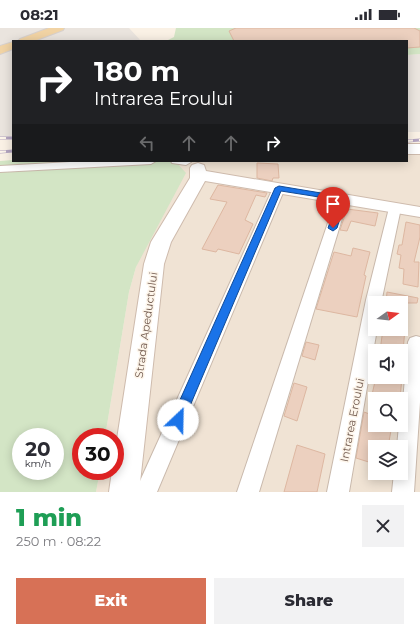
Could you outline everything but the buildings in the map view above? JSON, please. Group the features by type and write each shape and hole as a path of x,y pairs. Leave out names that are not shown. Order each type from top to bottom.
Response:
{"main road":[{"path":"17,40 48,28"},
{"path":"27,40 59,28"},
{"path":"0,46 12,42"},
{"path":"0,50 12,45"}],"street":[{"path":"408,149 420,149"},
{"path":"0,169 132,162"},
{"path":"192,165 279,188 420,212"},
{"name":"Strada Apeductului","path":"124,492 154,264 161,242 192,165"},
{"path":"146,492 279,188"},
{"path":"248,492 342,199"},
{"name":"Intrarea Eroului","path":"338,492 374,300 395,208"},
{"path":"403,492 416,342"}],"shaded area":[{"path":"0,28 129,28 140,40 12,40 12,137 0,137"},
{"path":"420,54 420,132 408,132 408,55"},
{"path":"408,144 420,144 420,492 96,492 98,480 124,480 124,428 106,428 129,292 136,267 175,162 408,162"}],"green space":[{"path":"176,28 420,28 420,54 408,55 408,40 168,40 174,37"},
{"path":"0,161 176,162 186,173 136,267 129,292 106,428 72,428 72,480 98,480 96,492 0,492"}],"railway":[{"path":"0,138 12,138"},
{"path":"408,141 420,140"},
{"path":"0,152 12,151"}],"route":[{"path":"178,420 279,188 342,199 333,228"}]}
